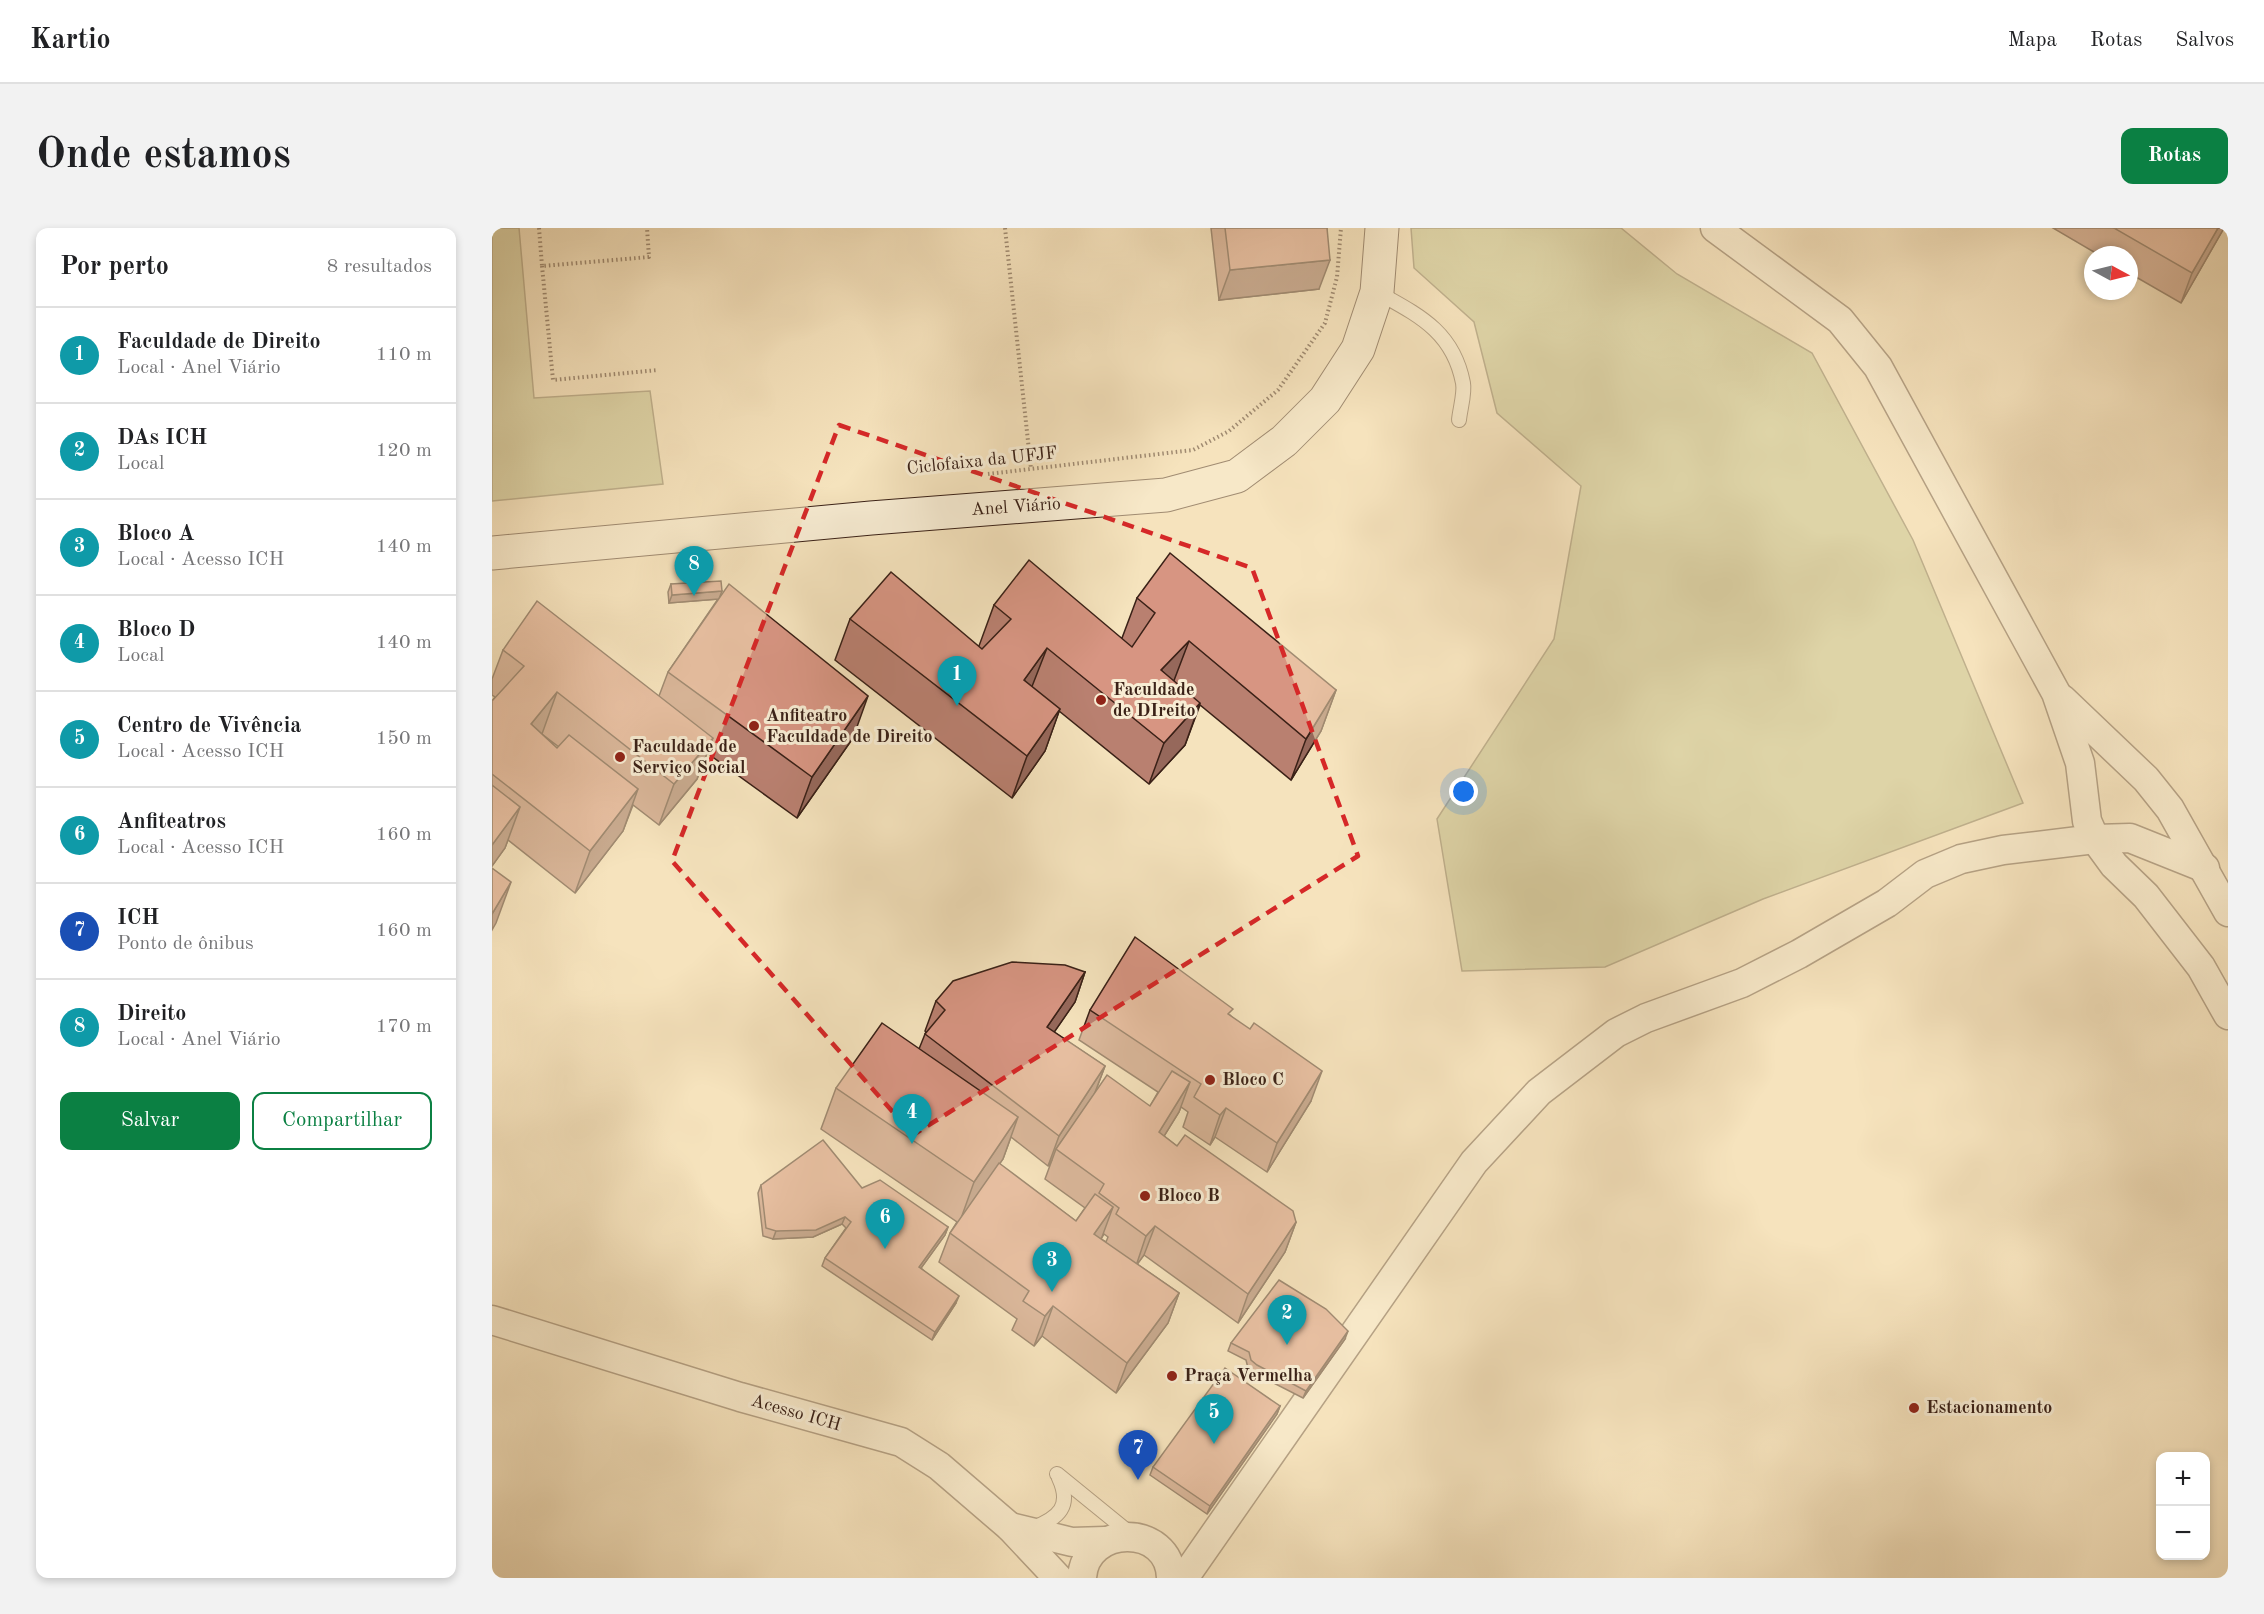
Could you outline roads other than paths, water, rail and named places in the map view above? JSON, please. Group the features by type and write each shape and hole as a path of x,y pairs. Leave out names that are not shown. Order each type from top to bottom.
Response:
{"main road":[{"name":"Anel Viário","path":"492,553 871,518 1166,495 1237,476 1284,441 1325,400 1358,349 1377,292 1382,228"}],"street":[{"path":"1715,228 1840,320 1878,367 2056,693 2080,763 2087,821 2095,839 2114,865 2146,896 2201,967 2228,1015"},
{"path":"2056,693 2146,779 2170,809 2228,912"},
{"path":"1184,1578 1474,1162 1539,1092 1616,1033 1646,1018 1742,983 1799,954 1887,903 1925,874 1961,859 2003,850 2095,839 2130,838 2205,868"},
{"name":"Acesso ICH","path":"492,1320 740,1397 901,1442 939,1466 1017,1529 1058,1578"},
{"path":"1017,1529 1072,1542 1106,1541 1133,1536 1147,1540 1167,1559 1171,1578"},
{"path":"1082,1578 1086,1561 1095,1549 1106,1541"}],"lane":[{"path":"1377,292 1425,318 1451,348 1463,384 1459,420"},
{"path":"1017,1529 1049,1522 1064,1504 1066,1493 1057,1474 1133,1536"}],"place":[{"name":"Direito","path":"694,596"},
{"name":"Faculdade de DIreito","path":"1101,700"},
{"name":"Faculdade de Direito","path":"957,706"},
{"name":"Anfiteatro Faculdade de Direito","path":"754,726"},
{"name":"Faculdade de Serviço Social","path":"620,757"},
{"name":"Bloco C","path":"1210,1080"},
{"name":"Bloco D","path":"912,1144"},
{"name":"Bloco B","path":"1145,1196"},
{"name":"Anfiteatros","path":"885,1249"},
{"name":"Bloco A","path":"1052,1292"},
{"name":"DAs ICH","path":"1287,1345"},
{"name":"Praça Vermelha","path":"1172,1376"},
{"name":"Estacionamento","path":"1914,1408"},
{"name":"Centro de Vivência","path":"1214,1444"},
{"name":"ICH","path":"1138,1480"}]}
